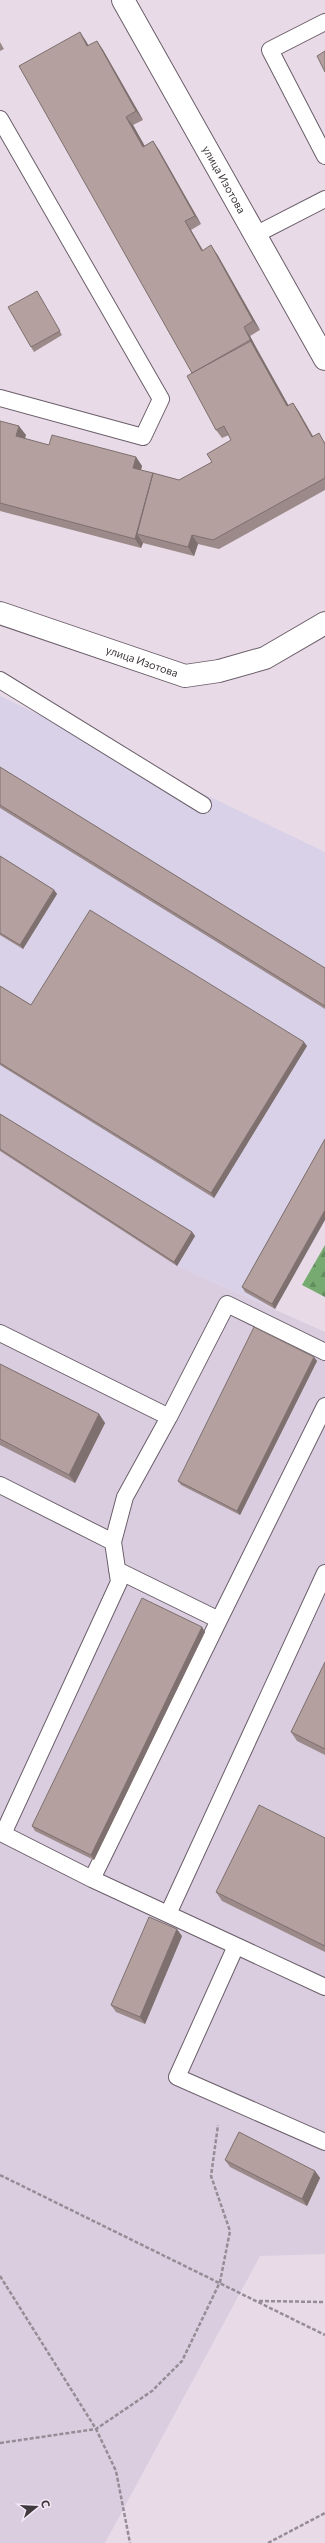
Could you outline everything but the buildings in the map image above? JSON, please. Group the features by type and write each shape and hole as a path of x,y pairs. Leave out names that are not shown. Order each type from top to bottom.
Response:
{"street":[{"name":"улица Изотова","path":"123,0 325,359"},
{"name":"улица Изотова","path":"0,613 185,676 219,671 265,658 325,623"}],"lane":[{"path":"325,22 270,50 325,156"},
{"path":"0,119 161,399 142,436 0,398"},
{"path":"255,235 325,199"},
{"path":"0,680 203,805"},
{"path":"325,1352 227,1304 125,1497 113,1542 120,1582 1,1833 92,1879 325,1987"},
{"path":"0,1334 168,1417"},
{"path":"92,1879 218,1620 325,1406"},
{"path":"0,1485 113,1542"},
{"path":"117,1570 218,1620"},
{"path":"168,1914 325,1573"},
{"path":"236,1946 177,2077 325,2142"}],"path":[{"path":"0,2443 96,2429 152,2391 182,2361 220,2282 230,2231 211,2176 216,2127 235,2103"},
{"path":"0,2175 325,2335"},
{"path":"0,2276 96,2429 116,2471 130,2543"},
{"path":"256,2301 325,2302"},
{"path":"268,2543 325,2513"}],"shaded area":[{"path":"0,696 325,852 325,1220 275,1309 177,1266 0,1151"},
{"path":"0,1151 177,1266 325,1332 325,2254 260,2256 105,2543 0,2543"}],"green space":[{"path":"325,1245 325,1297 302,1285"}]}
